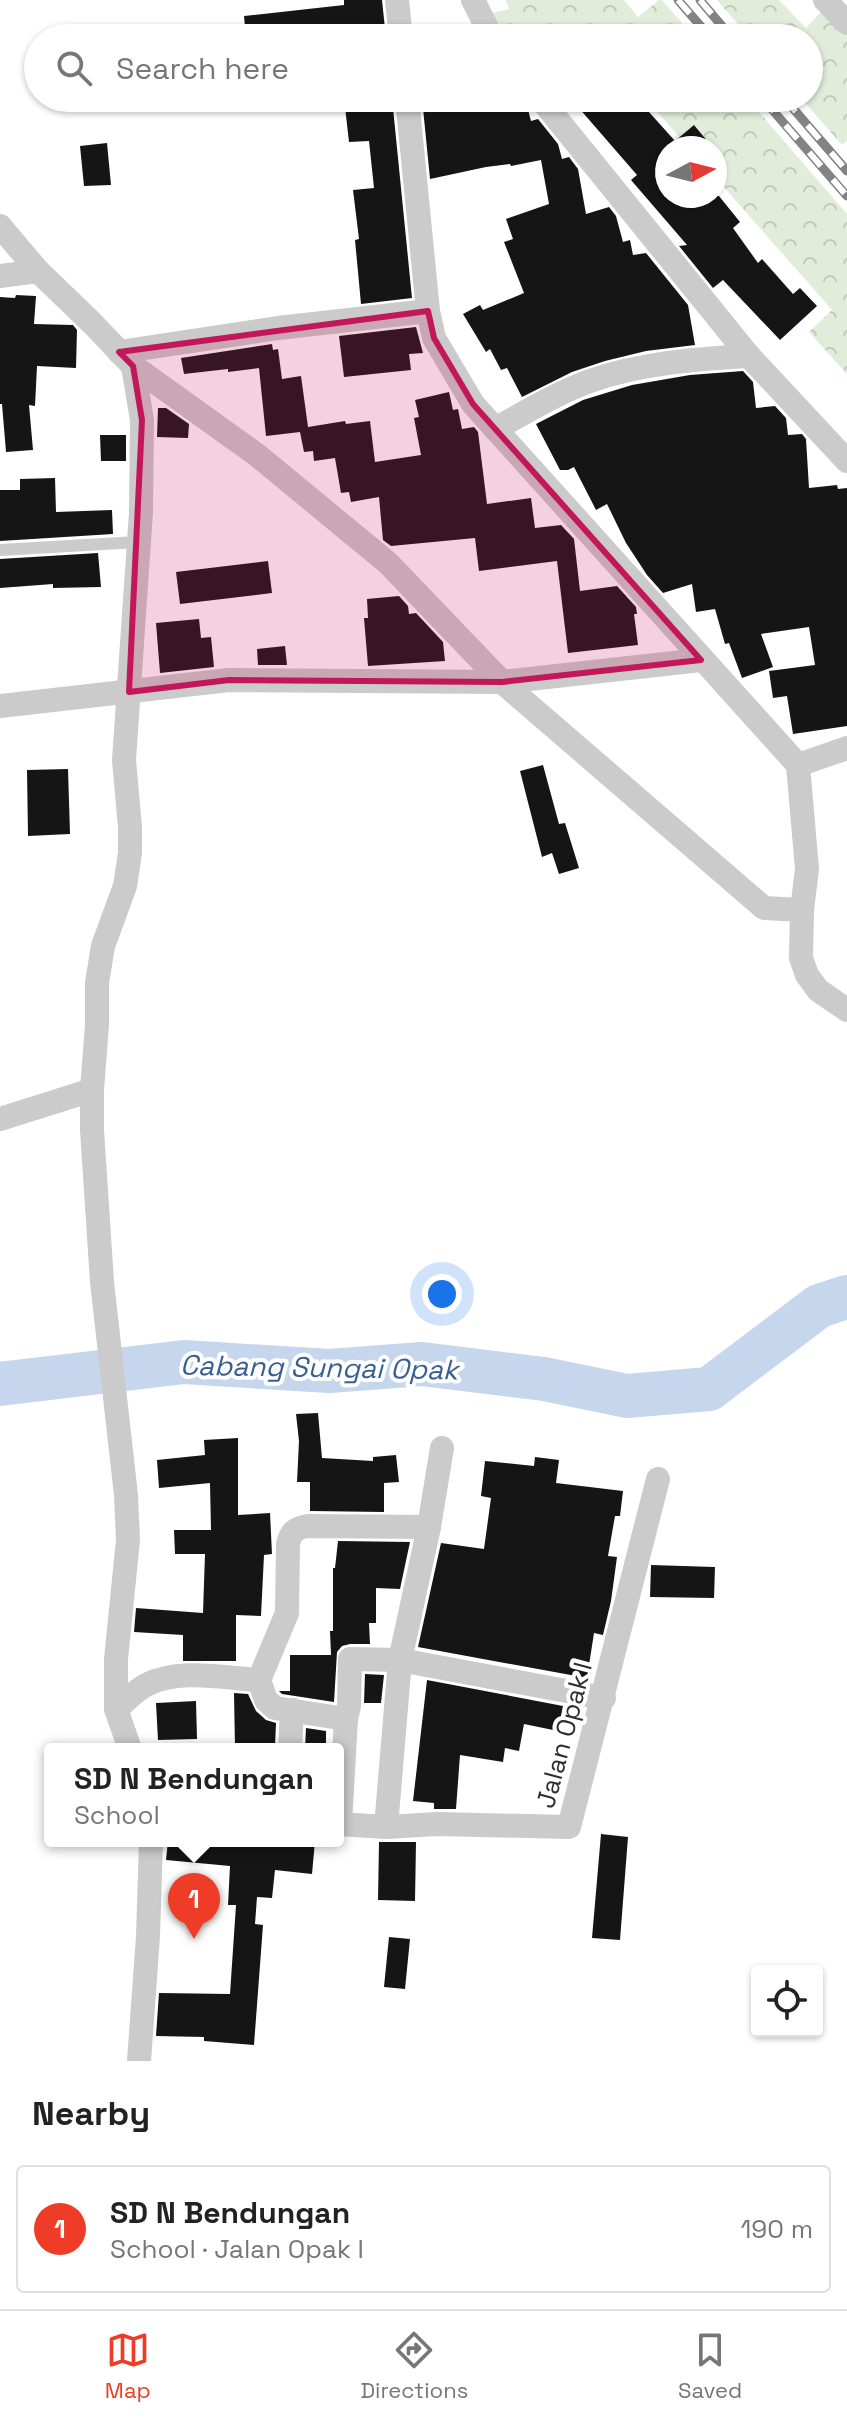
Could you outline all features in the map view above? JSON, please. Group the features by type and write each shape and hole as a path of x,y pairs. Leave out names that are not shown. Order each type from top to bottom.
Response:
{"street":[{"path":"397,0 400,24"},
{"path":"473,0 485,24"},
{"path":"408,112 428,311 434,338 473,404 798,765 807,869 801,958 807,975 818,990 847,1010"},
{"path":"551,112 749,356 847,461"},
{"path":"0,226 38,271 132,355 388,563 502,682 764,908 802,910"},
{"path":"0,276 38,271"},
{"path":"132,355 287,327 428,311"},
{"path":"128,1743 116,1709 116,1659 128,1540 126,1495 111,1365 94,1161 92,1090 97,983 103,946 125,886 129,862 130,827 124,760 141,512 142,420 132,355"},
{"path":"495,429 573,387 601,377 695,359 749,356"},
{"path":"0,706 229,680 502,682 701,660"},
{"path":"798,765 847,748"},
{"path":"0,1119 92,1090"},
{"path":"386,1827 400,1660 429,1527 442,1448"},
{"name":"Jalan Opak I","path":"344,1824 569,1827 658,1479"},
{"path":"346,1719 270,1705 259,1680 287,1613 288,1544 291,1534 298,1528 308,1526 429,1527"},
{"path":"344,1749 350,1659 400,1660 604,1698"},
{"path":"116,1709 144,1686 164,1678 194,1676 259,1680"},
{"path":"290,1743 292,1710"},
{"path":"139,2061 151,1847"}],"lane":[{"path":"0,550 138,542"}],"highlighted area":[{"path":"428,311 434,338 473,404 701,660 502,682 229,680 129,692 142,420 133,366 119,352"}],"green space":[{"path":"506,0 624,0 638,17 662,0 683,24 489,24 493,13 509,9"},
{"path":"717,0 779,0 802,24 738,24"},
{"path":"823,10 847,36 847,141 842,145 813,112 823,112 823,24 810,24"},
{"path":"657,112 759,112 847,214 847,374 809,332 832,310 727,191 727,136 678,136"}],"building":[{"path":"344,0 382,0 385,24 245,24 244,16 344,5"},
{"path":"346,112 393,112 412,298 361,304 355,240 359,239 353,190 374,188 369,141 349,142"},
{"path":"423,112 529,112 531,121 538,119 558,144 562,159 569,157 578,169 586,214 609,207 616,216 623,242 630,240 633,255 646,253 688,305 695,345 646,351 605,361 572,372 522,397 507,368 501,370 490,349 486,352 463,314 480,305 483,310 524,293 504,242 513,239 506,219 549,204 541,160 430,179"},
{"path":"582,112 649,112 671,136 655,136 655,208 631,180 637,175"},
{"path":"694,125 703,136 681,136"},
{"path":"107,143 111,185 84,186 80,146"},
{"path":"727,206 740,222 733,228 758,263 762,259 793,294 800,288 817,306 780,340 723,280 713,288 679,246 687,245 655,208"},
{"path":"16,295 36,296 34,324 73,325 77,330 76,368 37,366 35,406 29,405 33,450 6,452 0,404 0,297 15,298"},
{"path":"416,327 423,353 409,354 411,370 344,377 339,336"},
{"path":"272,344 273,350 278,349 282,379 301,376 308,427 345,421 346,424 370,421 375,462 421,455 414,418 419,417 415,400 449,392 453,410 458,409 462,429 474,427 478,432 487,504 531,498 535,528 561,525 574,539 580,591 617,586 636,607 638,645 568,653 557,561 479,571 475,538 391,546 383,540 379,497 351,502 349,492 341,493 335,458 314,461 313,451 304,452 300,432 266,436 259,368 184,374 181,358"},
{"path":"743,371 753,382 756,408 775,406 786,418 788,435 802,434 806,439 809,488 837,485 838,489 847,488 847,726 793,734 787,696 773,698 769,671 815,665 809,627 761,634 773,667 742,678 729,643 725,644 715,609 696,612 692,584 663,593 626,543 607,504 596,510 574,467 560,470 536,424 583,400 632,385 690,375"},
{"path":"158,408 166,408 189,424 188,438 157,437"},
{"path":"100,435 126,435 126,461 101,461"},
{"path":"55,478 56,512 112,510 113,534 0,541 0,490 20,490 20,479"},
{"path":"98,553 101,587 53,588 53,584 0,588 0,559"},
{"path":"268,561 272,593 180,604 176,572"},
{"path":"399,596 408,606 409,614 416,613 443,642 445,661 368,666 364,618 368,618 367,599"},
{"path":"199,619 201,638 211,637 214,667 160,673 156,623"},
{"path":"285,646 287,665 258,665 257,649"},
{"path":"543,765 559,824 565,823 579,868 559,874 552,853 542,857 520,771"},
{"path":"68,769 70,834 28,836 27,770"},
{"path":"318,1413 322,1458 373,1461 373,1457 396,1455 399,1482 384,1483 384,1512 310,1511 310,1482 297,1482 299,1441 296,1414"},
{"path":"238,1438 238,1515 270,1513 272,1554 264,1555 261,1616 236,1615 236,1661 183,1661 183,1635 134,1632 136,1608 203,1613 205,1554 175,1554 174,1530 211,1530 210,1483 159,1488 157,1460 205,1455 204,1440"},
{"path":"535,1457 559,1460 556,1483 623,1491 620,1516 615,1516 608,1556 617,1557 611,1601 603,1635 594,1633 587,1678 418,1647 441,1543 484,1549 491,1498 481,1496 485,1461 534,1466"},
{"path":"338,1541 410,1542 400,1589 376,1588 376,1623 369,1623 370,1644 350,1644 342,1646 337,1652 334,1702 282,1694 279,1691 290,1691 290,1655 331,1655 333,1568"},
{"path":"651,1565 715,1567 714,1598 650,1597"},
{"path":"365,1674 384,1675 381,1703 364,1703"},
{"path":"427,1680 563,1706 558,1731 524,1724 519,1751 505,1748 503,1762 460,1755 456,1809 434,1809 434,1803 413,1801"},
{"path":"234,1693 248,1694 256,1711 266,1720 276,1723 275,1743 235,1743"},
{"path":"196,1701 197,1739 158,1740 156,1703"},
{"path":"306,1728 326,1731 326,1743 305,1743"},
{"path":"601,1834 628,1837 620,1940 592,1938"},
{"path":"379,1842 416,1842 415,1901 378,1900"},
{"path":"167,1847 314,1847 312,1874 275,1870 272,1898 257,1897 255,1924 263,1925 254,2045 204,2041 204,2037 156,2036 159,1993 230,1994 236,1905 228,1905 230,1866 166,1860"},
{"path":"389,1937 410,1939 405,1989 384,1987"}],"waterway":[{"name":"Cabang Sungai Opak","path":"0,1384 184,1362 329,1371 422,1364 544,1379 627,1396 709,1389 819,1306 847,1297"}],"railway":[{"path":"678,0 699,24"},
{"path":"700,0 720,24"},
{"path":"774,112 847,196"},
{"path":"796,112 847,171"}],"place":[{"name":"SD N Bendungan","path":"194,1939"}]}
